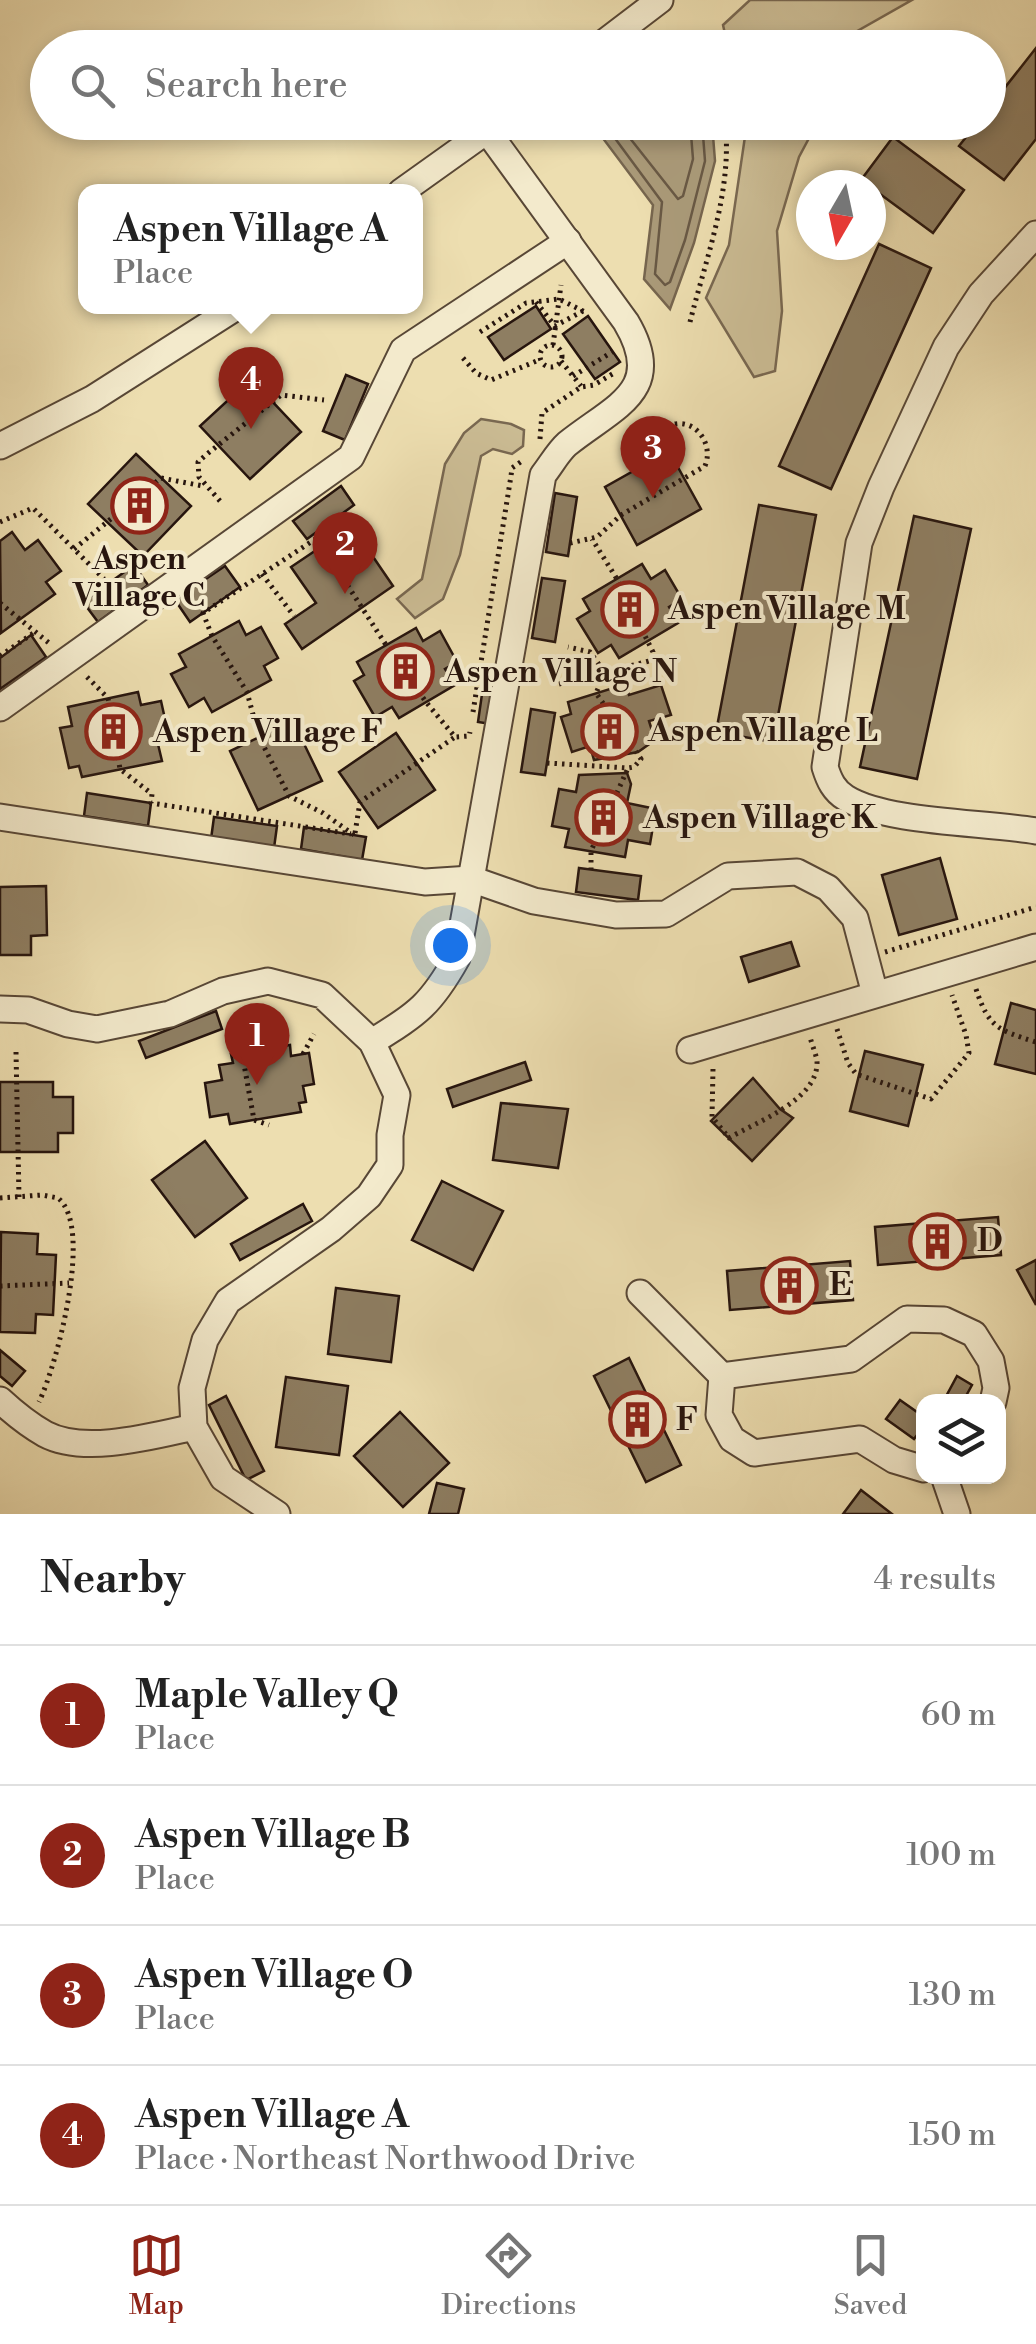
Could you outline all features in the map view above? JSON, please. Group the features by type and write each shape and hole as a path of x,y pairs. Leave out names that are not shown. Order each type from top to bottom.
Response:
{"street":[{"path":"621,30 660,0"},
{"path":"413,184 475,140"},
{"path":"372,1042 417,1014 437,993 457,958 543,475 564,446 623,402 640,378 638,341 502,140"},
{"path":"1036,234 982,294 946,347 881,487 859,543 824,767 842,797 871,810 1036,831"},
{"path":"0,708 352,457 402,350 568,241"},
{"path":"0,446 92,399 225,314"},
{"path":"0,816 426,882 471,880 534,901 616,916 666,914 728,876 796,872 828,888 854,918 875,994"},
{"path":"702,1046 1036,947"},
{"path":"0,1010 28,1010 97,1029 170,1014 222,990 268,981 322,995 372,1042 397,1095 390,1165 369,1196 332,1229 228,1301 205,1340 192,1388 194,1427 223,1478 277,1514"},
{"path":"640,1293 722,1376 719,1415 732,1439 754,1453 860,1439 894,1460 916,1467"},
{"path":"722,1376 851,1359 907,1319 944,1320 974,1334 991,1361 995,1394"},
{"path":"0,1400 48,1436 85,1443 130,1440 194,1427"},
{"path":"947,1484 958,1514"}],"path":[{"path":"690,322 720,205 727,140"},
{"path":"552,345 562,285"},
{"path":"469,339 526,303 559,299 586,313 555,326"},
{"path":"535,302 555,326"},
{"path":"546,410 581,386 594,385 622,364 606,338"},
{"path":"540,360 541,350 552,345"},
{"path":"552,345 561,352 561,362 581,386"},
{"path":"573,376 615,350"},
{"path":"463,358 476,373 491,380 540,360"},
{"path":"540,360 548,367 561,362"},
{"path":"570,543 592,539 620,515 695,473 708,460 706,442 694,428 672,424 649,437 606,377"},
{"path":"220,500 199,478 198,462 281,395 324,400"},
{"path":"74,549 161,478 206,486"},
{"path":"0,522 33,508 104,579"},
{"path":"354,835 324,813 289,796 259,737 247,692 212,636 203,613 318,538 396,660 454,736"},
{"path":"559,684 653,660 618,578 592,539"},
{"path":"262,574 294,616"},
{"path":"0,602 108,698 120,769 152,794 151,803 354,835"},
{"path":"0,656 35,632"},
{"path":"568,646 590,652 606,673"},
{"path":"547,762 628,768 641,759 596,693 606,673"},
{"path":"354,835 360,802 454,736 469,736"},
{"path":"591,870 591,851 628,768"},
{"path":"866,958 1036,907"},
{"path":"830,1008 848,1064 856,1074 931,1099 969,1054 956,970"},
{"path":"956,970 985,1017 1003,1031 1036,1042"},
{"path":"702,1046 712,1117 729,1138 797,1098 813,1082 817,1062 804,1015"},
{"path":"252,1026 242,1052 254,1120 269,1125"},
{"path":"302,1054 314,1034"},
{"path":"16,1052 19,1197"},
{"path":"0,1198 58,1198 67,1205 72,1223 69,1304 58,1350 38,1404"},
{"path":"0,1286 69,1284"}],"shaded area":[{"path":"750,0 912,0 859,30 724,30 723,25"},
{"path":"744,140 808,140 799,157 777,231 782,311 775,371 754,377 706,298 729,245"},
{"path":"481,419 524,430 523,446 512,454 493,449 481,456 460,555 443,599 415,618 397,599 422,579 445,464 464,433"}],"water":[{"path":"604,140 713,140 715,161 694,243 670,309 644,279 653,205"}],"building":[{"path":"1036,48 1036,139 1004,180 959,146 964,140 1006,140 1006,86"},
{"path":"891,140 897,140 964,190 933,233 886,198 886,170 868,170"},
{"path":"886,247 931,268 831,489 779,466 872,260 886,260"},
{"path":"536,306 551,329 504,360 488,337"},
{"path":"588,316 620,362 595,379 563,334"},
{"path":"346,375 368,384 345,440 323,431"},
{"path":"251,379 301,432 250,479 200,426"},
{"path":"669,451 701,509 637,545 605,487"},
{"name":"Aspen Village C","path":"136,454 191,506 143,556 88,504"},
{"path":"341,486 354,505 307,539 293,521"},
{"path":"555,493 577,497 568,556 546,552"},
{"path":"759,505 816,515 773,742 716,732"},
{"path":"914,516 971,529 917,779 860,767"},
{"path":"352,526 393,586 302,649 285,624 316,603 291,567"},
{"path":"12,532 25,550 38,540 61,571 46,582 55,594 1,633 0,541"},
{"name":"Aspen Village M","path":"642,564 651,579 665,570 682,599 669,607 678,623 619,658 611,645 598,653 577,619 590,611 583,599"},
{"path":"134,565 148,585 98,622 83,602"},
{"path":"225,566 240,587 190,622 175,600"},
{"path":"542,578 565,581 555,642 532,638"},
{"path":"239,621 246,635 261,627 278,658 264,666 271,680 212,712 204,698 189,707 171,674 186,667 179,654"},
{"name":"Aspen Village N","path":"416,628 423,641 440,631 457,662 445,669 455,685 399,718 392,707 375,717 354,681 364,675 357,662"},
{"path":"31,635 46,657 0,689 0,658"},
{"path":"486,666 506,668 498,725 478,722"},
{"name":"Aspen Village L","path":"626,684 629,695 661,685 671,715 649,721 655,740 638,752 594,760 590,746 572,752 561,717 571,714 568,702"},
{"name":"Aspen Village F","path":"138,692 141,705 161,701 169,737 157,740 162,761 82,777 79,766 69,768 60,728 72,726 68,707"},
{"path":"531,709 555,713 545,775 521,772"},
{"path":"293,721 322,781 258,810 230,751"},
{"path":"396,733 435,790 378,828 339,772"},
{"name":"Aspen Village K","path":"627,773 631,784 627,803 656,809 650,844 628,840 625,857 565,847 569,829 552,826 559,789 576,792 579,775"},
{"path":"87,793 151,803 148,826 84,816"},
{"path":"214,817 277,826 274,848 211,839"},
{"path":"304,827 366,837 362,860 301,849"},
{"path":"940,858 957,919 899,935 882,875"},
{"path":"579,868 641,876 638,900 576,892"},
{"path":"46,886 47,935 31,936 31,955 0,955 0,887"},
{"path":"791,942 799,966 749,982 741,957"},
{"path":"1011,1003 1036,1010 1036,1074 995,1064"},
{"path":"216,1011 222,1029 146,1058 139,1041"},
{"path":"290,1045 291,1056 309,1053 314,1084 303,1086 306,1102 299,1103 301,1112 230,1124 228,1114 210,1117 205,1083 222,1080 219,1065 233,1063 231,1054"},
{"path":"865,1051 923,1065 908,1126 850,1111"},
{"path":"525,1062 531,1080 453,1107 447,1089"},
{"path":"753,1078 793,1118 752,1161 711,1121"},
{"path":"0,1082 53,1082 53,1097 73,1097 73,1133 58,1133 58,1152 0,1152"},
{"path":"501,1103 568,1109 558,1168 493,1160"},
{"path":"205,1141 247,1198 195,1237 152,1180"},
{"path":"442,1181 503,1211 473,1270 412,1240"},
{"path":"303,1204 312,1221 240,1260 231,1244"},
{"name":"D","path":"998,1217 1001,1255 878,1265 875,1227"},
{"path":"1,1232 38,1234 37,1254 56,1255 53,1315 36,1314 35,1333 0,1332"},
{"path":"1036,1260 1036,1305 1017,1270"},
{"name":"E","path":"850,1261 853,1300 730,1310 727,1271"},
{"path":"336,1288 399,1296 391,1362 328,1354"},
{"path":"0,1350 25,1371 12,1386 0,1376"},
{"name":"F","path":"629,1358 681,1465 646,1482 594,1376"},
{"path":"957,1376 972,1385 967,1394 947,1394"},
{"path":"286,1377 348,1386 339,1455 276,1447"},
{"path":"226,1396 264,1471 246,1480 209,1405"},
{"path":"900,1400 916,1411 916,1436 914,1439 886,1419"},
{"path":"400,1412 449,1463 403,1507 354,1456"},
{"path":"437,1483 464,1489 458,1514 429,1514"},
{"path":"861,1490 892,1514 843,1514"}],"place":[{"name":"Aspen Village A","path":"251,429"},
{"name":"Aspen Village O","path":"653,498"},
{"name":"Aspen Village C","path":"139,505"},
{"name":"Aspen Village B","path":"345,594"},
{"name":"Aspen Village M","path":"629,609"},
{"name":"Aspen Village N","path":"405,672"},
{"name":"Aspen Village L","path":"609,731"},
{"name":"Aspen Village F","path":"114,732"},
{"name":"Aspen Village K","path":"604,818"},
{"name":"Maple Valley Q","path":"257,1085"},
{"name":"D","path":"938,1241"},
{"name":"E","path":"790,1285"},
{"name":"F","path":"637,1420"}]}
